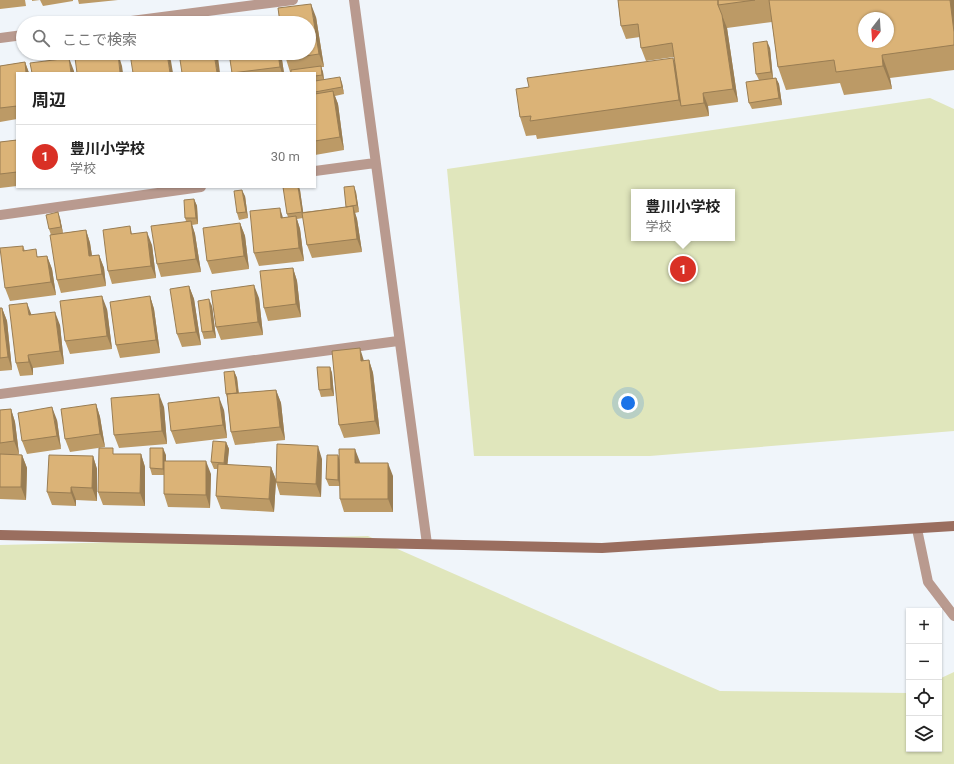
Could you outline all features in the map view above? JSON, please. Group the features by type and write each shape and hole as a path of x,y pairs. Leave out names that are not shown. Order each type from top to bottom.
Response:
{"street":[{"path":"170,16 294,0"},
{"path":"354,0 398,341 427,544"},
{"path":"0,38 16,36"},
{"path":"316,171 375,163"},
{"path":"0,215 194,188"},
{"path":"0,394 398,341"},
{"path":"0,535 602,548 954,526"},
{"path":"917,529 928,582 954,616"}],"green space":[{"path":"930,98 954,109 954,431 650,456 474,456 447,169"},
{"path":"368,536 720,691 906,693 906,752 942,752 942,678 954,672 954,764 0,764 0,545"}],"building":[{"path":"618,0 718,0 718,5 722,15 733,89 703,93 704,103 681,106 672,43 641,48 638,24 621,26"},
{"path":"718,0 755,0 718,5"},
{"path":"769,0 950,0 954,45 882,55 883,66 836,72 834,60 778,67"},
{"path":"311,4 313,16 279,16 278,8"},
{"path":"316,35 319,54 316,54"},
{"path":"767,41 771,72 756,74 753,43"},
{"path":"673,58 679,100 530,121 531,116 520,117 516,89 529,87 527,78"},
{"path":"53,60 69,60 71,72 32,72 30,63"},
{"path":"75,60 119,60 120,72 77,72"},
{"path":"131,60 168,60 170,72 133,72"},
{"path":"180,60 215,60 217,72 182,72"},
{"path":"230,60 279,60 280,67 232,72"},
{"path":"25,62 26,72 16,72 16,106 0,108 0,66"},
{"path":"321,66 322,75 316,76 316,72 291,72 291,70"},
{"path":"340,77 342,87 316,92 316,81"},
{"path":"776,78 779,98 749,103 746,82"},
{"path":"333,91 340,137 316,141 316,94"},
{"path":"16,140 16,172 0,174 0,142"},
{"path":"354,186 357,205 346,207 344,187"},
{"path":"283,188 298,188 302,212 287,214"},
{"path":"242,190 246,212 237,213 234,191"},
{"path":"194,199 196,218 185,218 184,200"},
{"path":"353,206 357,239 307,245 302,213"},
{"path":"280,208 281,218 296,216 299,248 254,253 250,211"},
{"path":"58,212 61,227 49,229 46,215"},
{"path":"191,221 196,259 157,264 151,226"},
{"path":"240,223 244,256 207,261 203,228"},
{"path":"130,226 131,234 147,232 151,266 108,271 103,230"},
{"path":"86,230 89,256 99,255 102,274 57,280 50,235"},
{"path":"23,246 23,251 36,249 37,257 47,256 51,282 5,288 0,248"},
{"path":"293,268 296,304 264,308 260,271"},
{"path":"254,285 258,322 216,327 211,291"},
{"path":"189,286 196,332 177,334 170,289"},
{"path":"102,296 107,336 65,341 60,301"},
{"path":"150,296 156,340 116,345 110,302"},
{"path":"209,299 213,331 202,332 198,301"},
{"path":"27,303 29,315 55,312 60,351 28,355 29,362 16,363 9,305"},
{"path":"0,308 2,308 8,357 0,358"},
{"path":"360,348 361,361 369,360 375,421 339,425 332,351"},
{"path":"317,367 330,367 331,389 319,390"},
{"path":"234,371 237,393 226,394 224,372"},
{"path":"276,390 280,427 231,432 227,394"},
{"path":"159,394 162,431 114,435 111,398"},
{"path":"219,397 223,425 171,431 168,403"},
{"path":"96,404 100,434 65,439 61,409"},
{"path":"52,407 57,436 22,441 18,413"},
{"path":"11,409 14,441 0,443 0,410"},
{"path":"213,441 226,442 224,463 211,462"},
{"path":"277,444 318,446 316,484 276,482"},
{"path":"99,448 113,448 113,454 141,454 140,493 98,492"},
{"path":"150,448 163,448 163,469 150,468"},
{"path":"339,449 355,449 355,463 388,463 388,499 340,499"},
{"path":"0,454 22,455 21,487 0,487"},
{"path":"49,455 93,456 92,488 71,487 71,493 47,492"},
{"path":"327,455 338,455 338,480 326,479"},
{"path":"164,461 206,461 206,495 164,494"},
{"path":"218,464 271,467 269,499 216,496"}],"place":[{"name":"豊川小学校","path":"683,269"}]}
